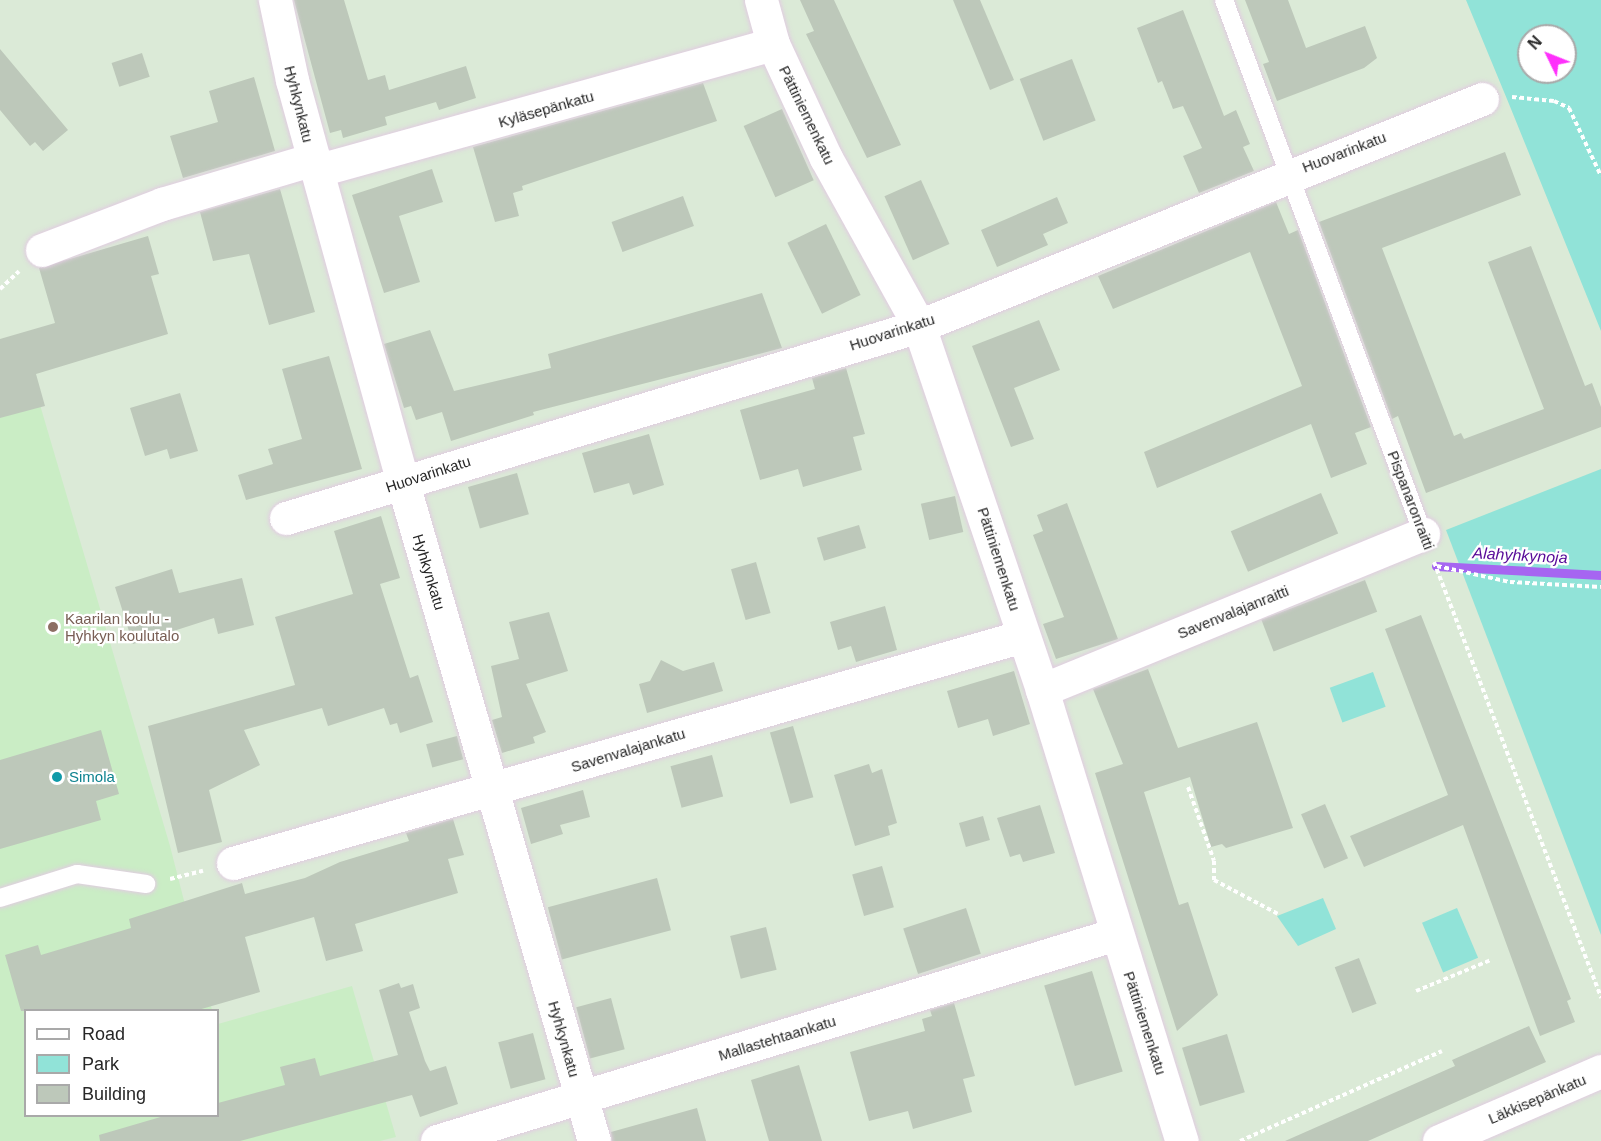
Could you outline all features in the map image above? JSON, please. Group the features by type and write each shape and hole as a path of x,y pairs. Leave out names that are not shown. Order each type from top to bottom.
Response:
{"street":[{"name":"Hyhkynkatu","path":"275,0 316,165 402,480 495,790 594,1141"},
{"name":"Pättiniemenkatu","path":"761,0 773,44 826,158 919,326 1042,690 1182,1141"},
{"name":"Kyläsepänkatu","path":"42,250 162,204 773,44"},
{"name":"Huovarinkatu","path":"286,518 402,480 919,326 1288,174 1482,99"},
{"name":"Savenvalajanraitti","path":"1042,690 1423,534"},
{"name":"Savenvalajankatu","path":"233,863 495,790 1023,636"},
{"name":"Mallastehtaankatu","path":"437,1141 581,1099 1116,934"},
{"name":"Läkkisepänkatu","path":"1439,1141 1601,1071"}],"lane":[{"name":"Pispanaronraitti","path":"1224,0 1423,534"},
{"path":"0,898 77,874 146,884"}],"path":[{"path":"1482,99 1521,96 1569,108 1601,176"},
{"name":"Pispanaronraitti","path":"1423,534 1601,998"},
{"path":"1436,566 1510,582 1601,587"},
{"path":"1188,787 1214,861 1214,880 1278,914"},
{"path":"146,884 233,863"},
{"path":"1416,991 1491,960"},
{"path":"1240,1141 1442,1051"}],"shaded area":[{"name":"Kaarilan koulu - Hyhkyn koulutalo","path":"20,337 170,846 212,1009 24,1009 24,1117 219,1117 219,1024 352,986 396,1137 380,1141 0,1141 0,346"}],"green space":[{"path":"1466,0 1601,0 1601,331 1509,104"},
{"path":"1601,469 1601,935 1446,530"},
{"path":"1373,672 1386,707 1342,723 1330,688"},
{"path":"1323,898 1336,929 1298,946 1277,916"},
{"path":"1457,908 1478,958 1443,973 1422,923"}],"building":[{"path":"294,0 344,0 368,80 385,75 389,90 466,66 476,98 439,110 436,102 385,117 387,125 343,138 341,130 330,133"},
{"path":"800,0 834,0 901,145 867,158 806,34 814,31"},
{"path":"953,0 980,0 1014,80 990,90"},
{"path":"1245,0 1288,0 1306,48 1365,26 1377,58 1364,68 1277,101 1263,64 1269,62"},
{"path":"1183,10 1224,116 1236,110 1250,144 1243,147 1254,171 1199,193 1183,156 1202,148 1183,106 1173,109 1162,81 1158,83 1137,28"},
{"path":"0,49 68,130 43,151 35,142 30,146 0,110"},
{"path":"142,53 150,77 119,87 112,63"},
{"path":"1072,59 1096,121 1043,141 1020,79"},
{"path":"254,77 275,151 183,178 170,136 218,122 209,91"},
{"path":"703,83 717,121 522,186 523,190 513,193 519,216 495,222 473,147"},
{"path":"782,109 814,180 775,197 744,126"},
{"path":"1505,152 1521,195 1382,248 1454,436 1461,433 1464,439 1544,409 1488,262 1531,246 1585,386 1592,383 1601,407 1601,427 1426,493 1398,416 1392,419 1319,222"},
{"path":"432,169 443,202 399,216 420,282 384,293 352,195"},
{"path":"921,180 949,244 913,260 884,196"},
{"path":"280,189 315,312 269,325 249,254 213,261 200,212"},
{"path":"683,196 694,226 623,252 612,222"},
{"path":"1057,197 1068,223 1043,234 1048,245 997,267 981,230"},
{"path":"1276,202 1289,234 1298,230 1371,427 1355,433 1367,464 1331,478 1311,424 1157,488 1144,452 1302,386 1250,252 1113,309 1098,276"},
{"path":"826,224 861,295 822,314 787,243"},
{"path":"148,236 159,274 151,276 168,334 36,374 45,406 0,418 0,339 55,323 39,268"},
{"path":"762,293 782,348 533,412 534,415 451,441 442,412 416,420 411,406 404,408 384,344 430,330 454,391 551,368 548,354"},
{"path":"1039,320 1060,370 1014,388 1034,439 1011,447 972,346"},
{"path":"329,356 362,469 246,500 238,475 273,464 268,449 302,439 282,369"},
{"path":"846,368 865,434 853,437 862,470 803,487 798,469 760,480 740,410 815,389 812,378"},
{"path":"180,393 198,451 170,459 167,449 145,456 130,408"},
{"path":"649,434 664,485 633,495 629,483 594,493 582,453"},
{"path":"517,473 529,514 480,528 468,487"},
{"path":"1321,493 1338,534 1248,572 1231,531"},
{"path":"955,496 963,532 929,540 921,504"},
{"path":"1067,503 1118,639 1056,659 1043,624 1064,617 1033,535 1043,531 1037,515"},
{"path":"381,516 400,578 380,584 410,678 418,675 433,722 400,733 397,723 390,725 384,708 328,726 322,708 244,730 260,765 209,790 222,842 178,853 148,726 295,685 275,617 353,594 334,531"},
{"path":"859,525 866,548 824,561 817,538"},
{"path":"756,562 771,613 746,620 731,569"},
{"path":"172,569 179,593 242,578 254,625 218,634 214,618 133,644 115,587"},
{"path":"1365,580 1377,612 1274,652 1261,620"},
{"path":"885,606 897,650 856,662 851,646 838,650 830,622"},
{"path":"549,612 568,671 526,684 546,732 533,737 535,743 502,753 492,720 502,717 491,666 519,659 509,622"},
{"path":"1421,615 1571,999 1567,1001 1575,1022 1540,1036 1463,825 1364,867 1350,836 1448,795 1385,629"},
{"path":"661,660 683,671 714,662 723,691 647,713 639,684 650,681"},
{"path":"1148,669 1178,748 1257,722 1293,828 1226,848 1222,844 1211,847 1190,777 1144,792 1179,905 1188,902 1218,995 1177,1031 1095,773 1123,764 1093,689"},
{"path":"1014,671 1030,724 993,736 988,719 958,728 947,691"},
{"path":"793,726 813,797 790,804 770,733"},
{"name":"Simola","path":"101,730 119,794 96,801 101,820 0,849 0,760"},
{"path":"457,736 463,759 432,767 426,744"},
{"path":"712,755 723,797 682,808 670,766"},
{"path":"869,764 872,773 882,769 897,823 888,826 890,835 855,846 834,775"},
{"path":"583,790 590,817 560,825 563,834 531,844 521,808"},
{"path":"1325,804 1348,858 1324,868 1301,814"},
{"path":"1040,805 1055,853 1023,862 1020,854 1010,857 997,818"},
{"path":"983,816 990,840 966,847 959,823"},
{"path":"453,819 464,855 448,859 458,893 355,924 363,951 326,961 314,917 245,937 260,992 201,1009 24,1009 21,1011 5,955 38,945 41,955 131,928 129,919 242,883 245,894 305,878 340,862 409,841 406,833"},
{"path":"882,866 894,907 864,916 852,875"},
{"path":"657,878 671,930 562,959 548,907"},
{"path":"966,908 981,954 918,974 903,928"},
{"path":"766,927 777,970 741,979 730,936"},
{"path":"1359,958 1377,1004 1352,1013 1335,967"},
{"path":"1092,971 1123,1071 1075,1086 1044,986"},
{"path":"399,983 401,988 413,984 420,1008 409,1012 425,1061 430,1071 446,1066 458,1104 420,1117 412,1095 240,1141 100,1141 99,1135 161,1117 219,1117 219,1103 285,1085 280,1067 315,1058 320,1076 398,1055 379,990"},
{"path":"611,998 625,1049 590,1059 576,1007"},
{"path":"954,1003 975,1076 963,1079 972,1112 913,1129 908,1111 869,1121 850,1052 925,1031 922,1019 932,1016 930,1010"},
{"path":"1529,1026 1546,1062 1368,1141 1285,1141 1455,1066 1452,1060"},
{"path":"533,1033 545,1079 511,1089 498,1042"},
{"path":"1227,1034 1245,1092 1200,1106 1182,1048"},
{"path":"799,1065 822,1141 769,1141 751,1080"},
{"path":"697,1108 706,1141 612,1141 611,1132"}],"waterway":[{"name":"Alahyhkynoja","path":"1436,566 1601,575"}],"place":[{"name":"Kaarilan koulu - Hyhkyn koulutalo","path":"53,627"},
{"name":"Simola","path":"57,777"}]}
